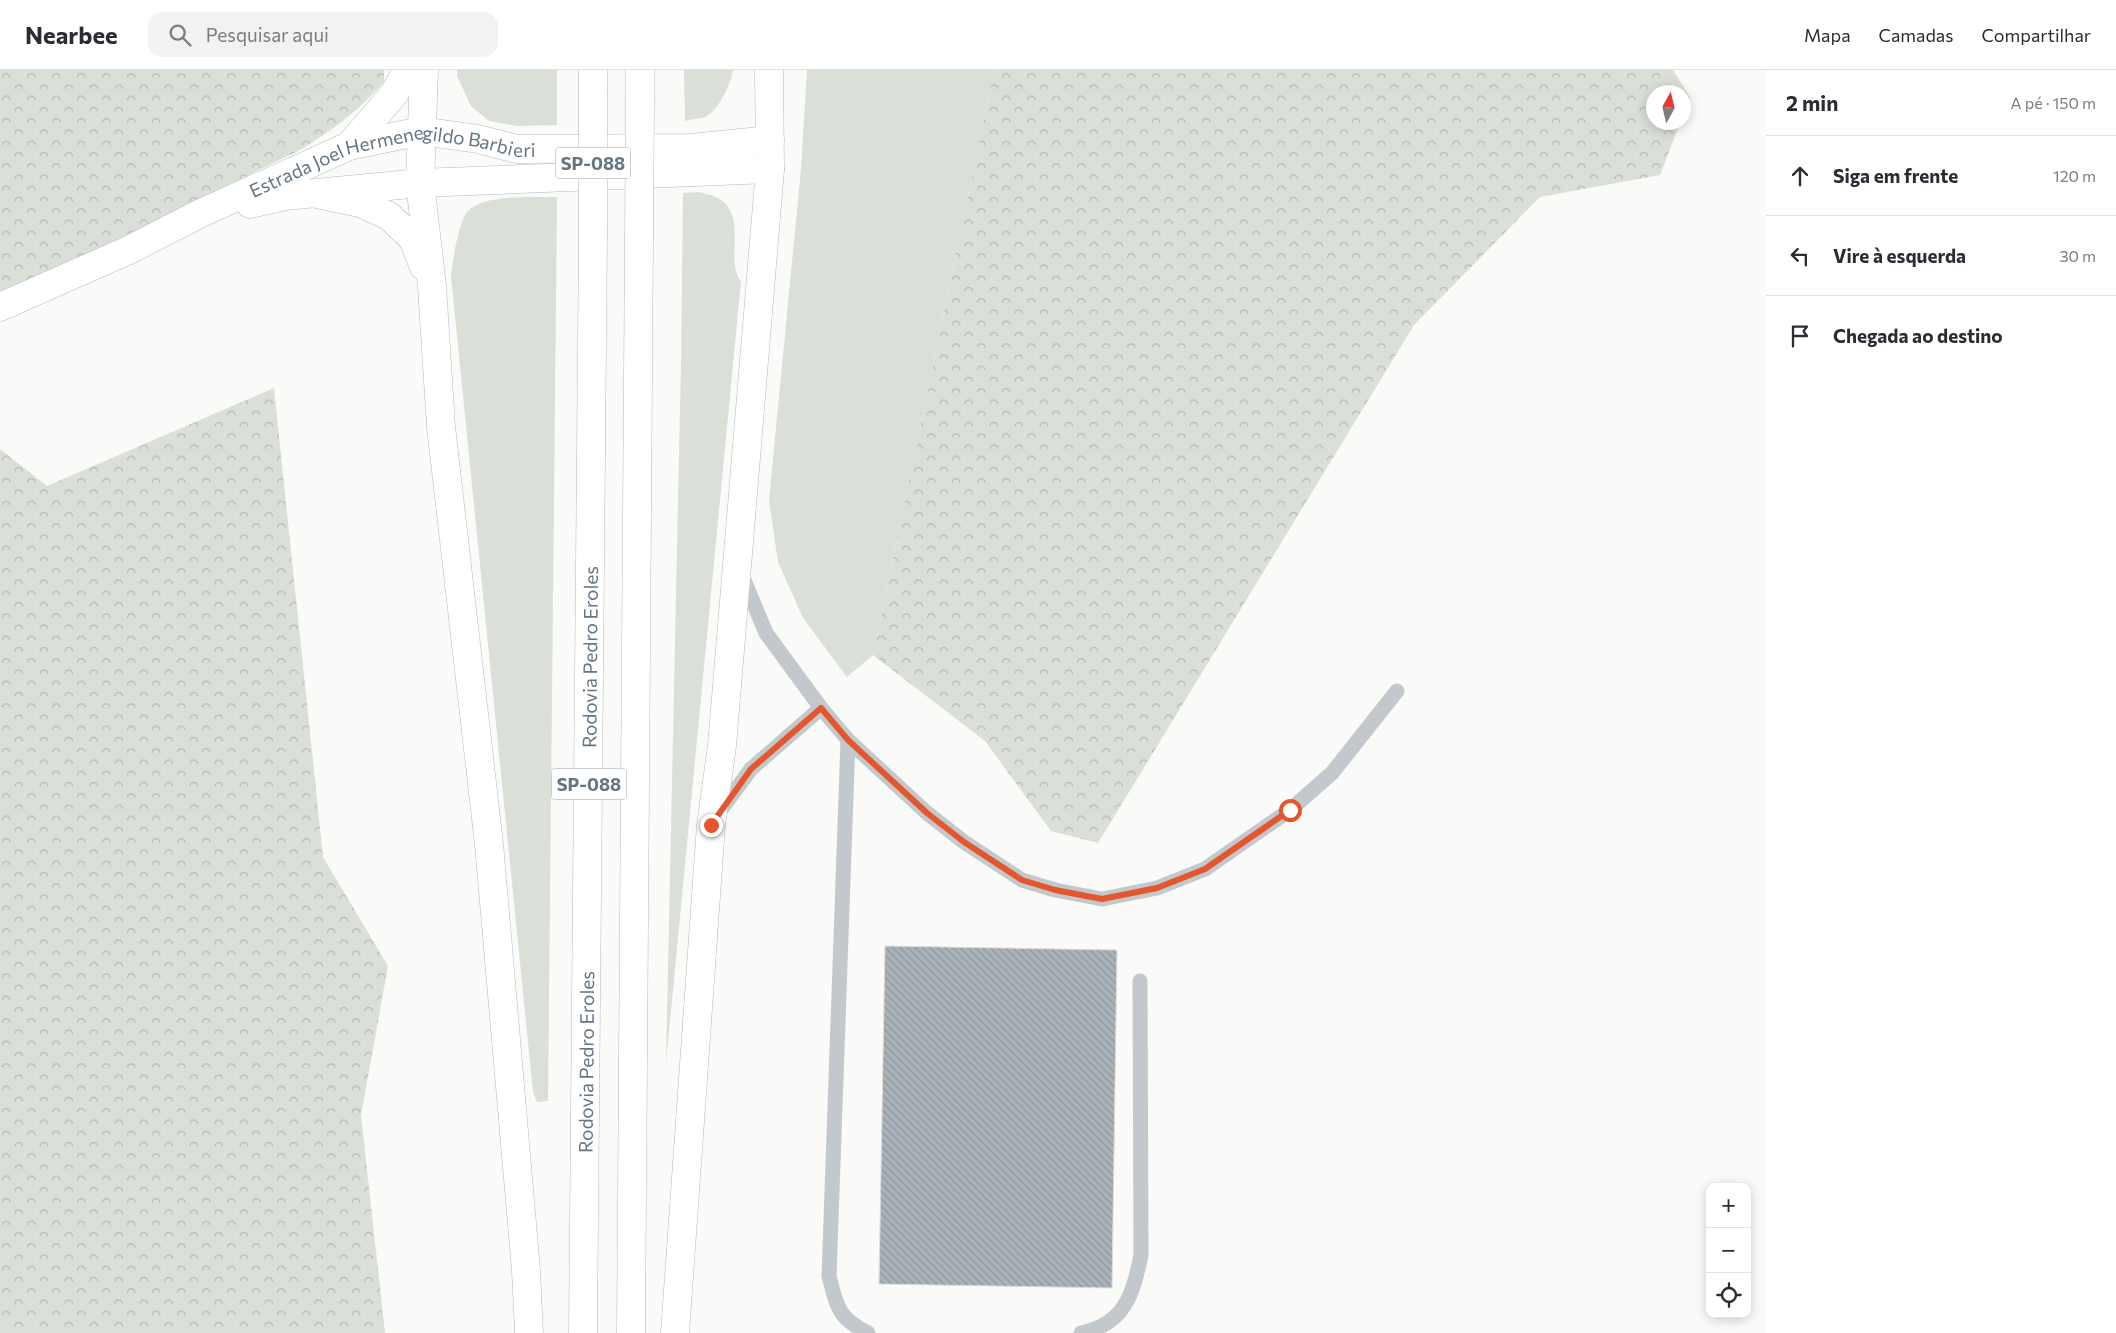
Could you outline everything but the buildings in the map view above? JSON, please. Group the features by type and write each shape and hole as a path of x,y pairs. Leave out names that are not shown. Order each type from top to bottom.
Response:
{"main road":[{"path":"349,146 394,94 407,70"},
{"path":"424,70 420,183 432,286 441,427 489,844 526,1270 529,1333"},
{"name":"SP-088","path":"632,1333 640,70"},
{"path":"674,1333 711,825 722,746 770,169 769,70"},
{"name":"Rodovia Pedro Eroles","path":"583,1333 593,81"},
{"name":"Estrada Joel Hermenegildo Barbieri","path":"0,307 129,250 199,214 349,146 421,131 478,139 517,149 691,148 770,140"},
{"name":"Estrada Joel Hermenegildo Barbieri","path":"199,214 285,196 317,194 354,188 420,183 770,169"},
{"path":"317,194 360,203 389,216 413,239 432,286"}],"lane":[{"path":"736,560 766,633 821,708 848,740 927,813 964,842 1022,880 1055,890 1102,899 1157,888 1205,869 1290,810 1332,773 1397,690"},
{"path":"711,825 751,769 821,708"},
{"path":"848,740 829,1276 837,1308 851,1325 868,1333"},
{"path":"1081,1333 1098,1330 1121,1312 1134,1289 1141,1255 1140,981"}],"green space":[{"path":"0,70 384,70 384,82 346,118 302,149 0,297"},
{"path":"457,70 557,70 557,125 517,126 489,121 471,106 457,76"},
{"path":"684,70 733,70 730,82 719,103 705,117 685,121"},
{"path":"807,70 994,70 873,655 847,677 803,618 778,562 769,500 801,169"},
{"path":"994,70 1673,70 1682,85 1646,85 1646,130 1677,130 1660,175 1540,197 1414,325 1098,843 1051,831 985,741 873,655"},
{"path":"699,192 718,198 727,206 732,216 736,272 741,281 666,1063 683,193"},
{"path":"557,197 548,1101 537,1102 533,1092 451,276 456,242 461,225 467,212 475,206 496,199"},
{"path":"274,388 323,857 388,966 361,1115 385,1333 0,1333 0,449 47,486"}],"route":[{"path":"711,825 751,769 821,708 848,740 927,813 964,842 1022,880 1055,890 1102,899 1157,888 1205,869 1290,810"}]}
